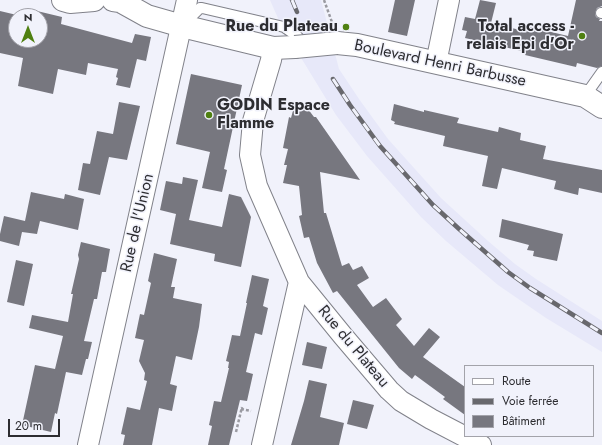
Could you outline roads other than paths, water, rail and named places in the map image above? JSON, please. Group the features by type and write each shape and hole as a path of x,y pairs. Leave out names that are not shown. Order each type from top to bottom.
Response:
{"main road":[{"name":"Boulevard Henri Barbusse","path":"114,0 120,1 147,16 273,48 337,43 357,45 593,102"}],"street":[{"name":"Rue de l'Union","path":"88,445 187,0"},
{"path":"436,64 450,0"},
{"name":"Rue du Plateau","path":"273,48 254,121 250,155 257,186 300,282 347,342 389,390 401,401 464,436"},
{"path":"262,445 300,282"},
{"name":"Rue du Plateau","path":"466,437 481,445"}],"lane":[{"path":"182,26 200,8 284,27 297,36 300,46"},
{"path":"593,102 602,72"}],"railway":[{"path":"292,0 297,12"},
{"path":"333,79 380,146 433,205 508,272 530,288 602,333"}],"place":[{"name":"Rue du Plateau","path":"346,27"},
{"name":"Total access - relais Epi d'Or","path":"582,36"},
{"name":"GODIN Espace Flamme","path":"209,115"}]}
